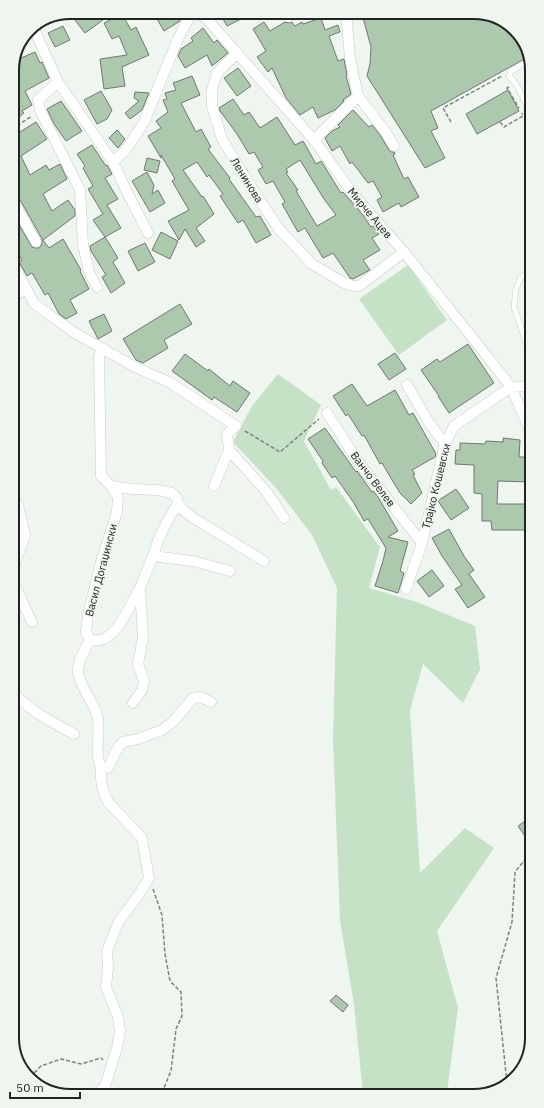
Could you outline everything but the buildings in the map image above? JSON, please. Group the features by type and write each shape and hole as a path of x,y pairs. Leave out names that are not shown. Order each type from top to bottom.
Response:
{"street":[{"path":"113,162 126,150 144,122 178,39 188,19"},
{"name":"Мирче Ацев","path":"206,19 314,140 354,195 404,252 511,387 525,419"},
{"path":"347,19 350,58 358,96 394,146"},
{"path":"36,33 58,82 113,162 148,233"},
{"name":"Ленинова","path":"237,53 217,73 212,90 212,106 222,139 279,229 312,264 344,283 353,286 359,286 404,252"},
{"path":"58,82 38,100 40,110 80,190 83,245 88,272 96,287"},
{"path":"314,140 358,96"},
{"path":"19,212 36,242"},
{"path":"19,275 34,304 43,311 75,333 135,367 171,383 236,426 227,434 230,450 266,491 284,518"},
{"path":"19,293 26,288"},
{"name":"Васил Догаџински","path":"90,640 86,632 88,615 101,562 117,512 118,497 111,486 101,476 99,356 102,348"},
{"path":"407,385 429,423 446,444"},
{"path":"511,387 525,386"},
{"name":"Трајко Кошевски","path":"406,590 422,543 446,444 454,426 511,387"},
{"name":"Ванчо Велев","path":"327,413 359,463 422,543"},
{"path":"214,486 230,450"},
{"path":"111,486 158,490 172,493 177,498 178,504 183,510 264,560"},
{"path":"102,1089 105,1086 112,1065 120,1031 118,1017 106,987 108,967 107,951 119,921 138,896 149,878 142,838 108,802 103,790 101,767 98,762 99,729 97,714 84,689 78,672 80,660 90,640 100,640 110,636 118,627 140,588 153,556 159,536 178,504"},
{"path":"19,509 25,536 19,552"},
{"path":"153,556 193,560 230,572"},
{"path":"133,703 142,690 144,681 138,664 143,637 140,588"},
{"path":"19,592 32,622"},
{"path":"101,767 108,768 118,747 123,742 162,730 173,722 193,698 200,697 211,702"},
{"path":"19,699 44,718 74,734"}],"lane":[{"path":"524,63 511,70 509,76 516,84 525,102"},
{"path":"525,274 521,277 516,289 514,307 525,339"}],"path":[{"path":"451,122 443,108 502,76 506,82"},
{"path":"500,122 504,127 524,116 507,88 509,87"},
{"path":"19,124 40,110"},
{"path":"236,426 280,452 327,413"},
{"path":"506,1078 496,978 512,922 515,872 525,860"},
{"path":"149,878 162,915 165,954 170,981 181,992 182,1016 176,1029 171,1072 164,1089"},
{"path":"34,1074 41,1066 61,1059 81,1064 100,1058 112,1065"}],"green space":[{"path":"408,265 447,320 399,355 359,299"},
{"path":"278,374 321,405 304,441 331,490 336,487 380,547 369,588 417,602 475,626 480,669 463,703 423,664 410,710 420,873 465,828 494,848 437,931 458,1008 447,1089 363,1089 354,1005 340,920 333,739 337,588 312,535 277,489 233,442 252,406"}]}
